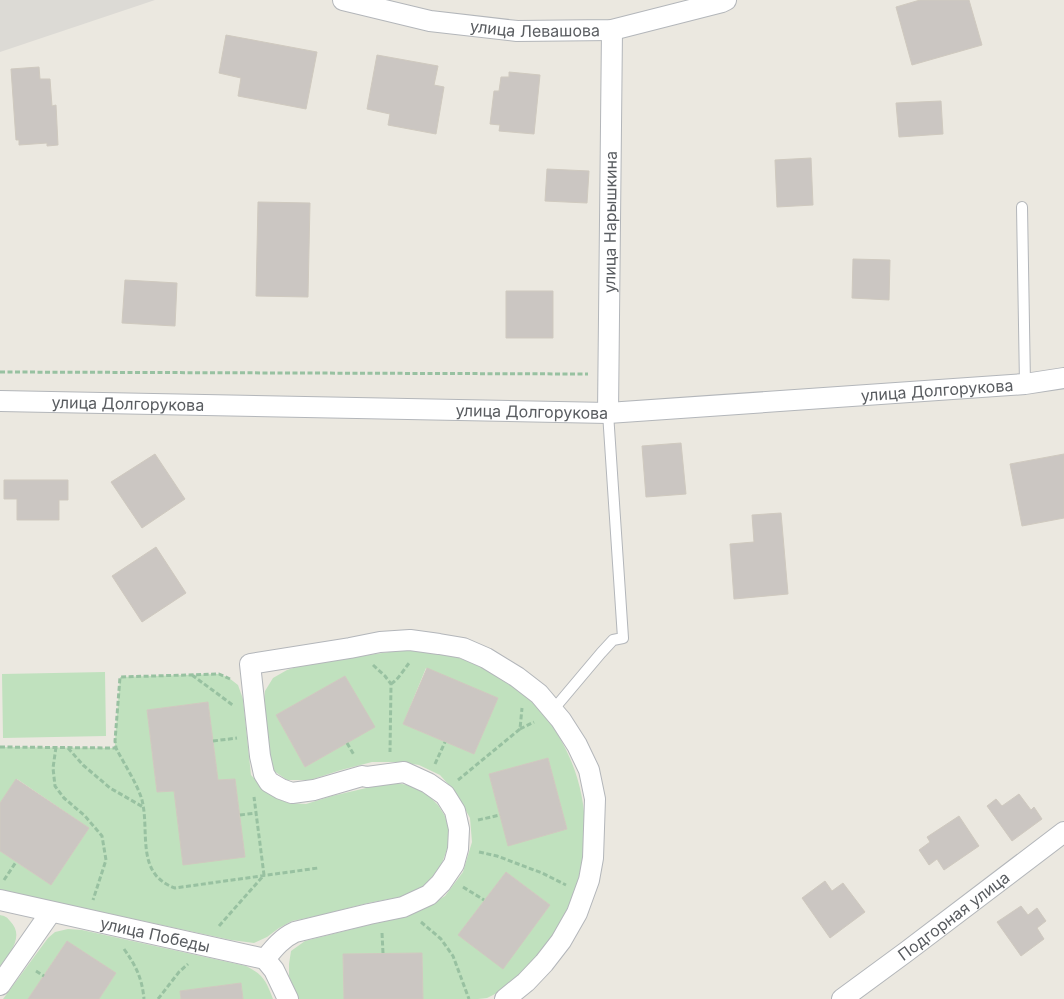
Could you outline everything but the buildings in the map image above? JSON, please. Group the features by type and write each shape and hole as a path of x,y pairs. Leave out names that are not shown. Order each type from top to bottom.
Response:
{"street":[{"name":"улица Левашова","path":"343,0 430,21 517,31 612,30 726,0"},
{"name":"улица Нарышкина","path":"608,413 612,30"},
{"name":"улица Долгорукова","path":"0,401 608,413 1025,384 1064,378"},
{"path":"288,999 274,970 265,959 278,944 295,932 403,907 429,895 441,883 454,864 458,849 458,830 455,811 445,795 428,782 404,772 362,776 314,790 292,793 269,782 264,774 260,756 250,664 380,642 410,640 463,648 486,658 517,677 539,694 561,720 577,745 589,770 595,799 593,858 589,880 578,913 544,963 526,982 505,999"},
{"name":"Подгорная улица","path":"842,999 1064,832"},
{"name":"улица Победы","path":"0,900 265,959"},
{"path":"0,985 51,912"}],"lane":[{"path":"1022,207 1025,384"},
{"path":"553,710 613,640 622,638 608,413"}],"path":[{"path":"0,372 608,374"},
{"path":"391,684 397,680 412,659"},
{"path":"366,661 374,666 391,684 390,774"},
{"path":"234,682 219,674 120,676 116,748 142,800 147,857 152,872 166,885 175,888 318,868"},
{"path":"192,675 237,708"},
{"path":"441,793 520,729 522,710 520,700"},
{"path":"0,747 116,748"},
{"path":"56,747 55,786 64,798 85,816 102,836 106,860 92,902"},
{"path":"68,747 83,765 110,788 143,807"},
{"path":"158,999 179,972 194,959 264,875 254,794"},
{"path":"240,815 256,813"},
{"path":"458,849 474,850 497,856 542,873 570,887"},
{"path":"0,886 16,862"},
{"path":"403,907 440,939 452,956 470,999"},
{"path":"100,923 134,963 143,988 144,999"}],"shaded area":[{"path":"0,0 155,0 0,52"}],"green space":[{"path":"403,650 449,655 473,663 506,681 521,692 540,709 559,736 573,765 580,788 584,812 585,836 577,884 568,907 550,939 535,959 497,993 483,999 423,999 422,953 343,954 344,999 298,999 289,976 291,951 305,941 396,918 425,908 445,896 463,872 472,842 470,818 456,793 440,775 419,765 399,762 372,762 310,780 287,780 274,771 268,746 265,691 273,678 287,670 306,664","holes":["426,668 498,698 474,754 403,724","345,676 374,727 305,767 276,715","548,758 567,829 508,845 489,774","506,872 550,905 503,968 458,935"]},
{"path":"105,672 106,736 3,738 2,674"},
{"path":"219,674 229,678 238,685 243,699 251,775 265,790 288,803 306,804 392,782 412,786 428,795 445,816 449,830 448,847 442,863 422,887 400,897 292,921 254,943 231,940 0,890 0,851 51,885 89,828 17,779 0,803 0,747 115,748 120,677","holes":["208,702 218,780 235,779 245,857 183,864 174,791 157,792 147,710"]},
{"path":"0,915 6,917 14,927 16,938 8,956 0,966"},
{"path":"68,929 82,930 246,966 257,972 264,979 273,999 243,999 241,983 180,991 181,999 99,999 116,973 67,941 28,999 3,999 48,938 55,932"}]}
